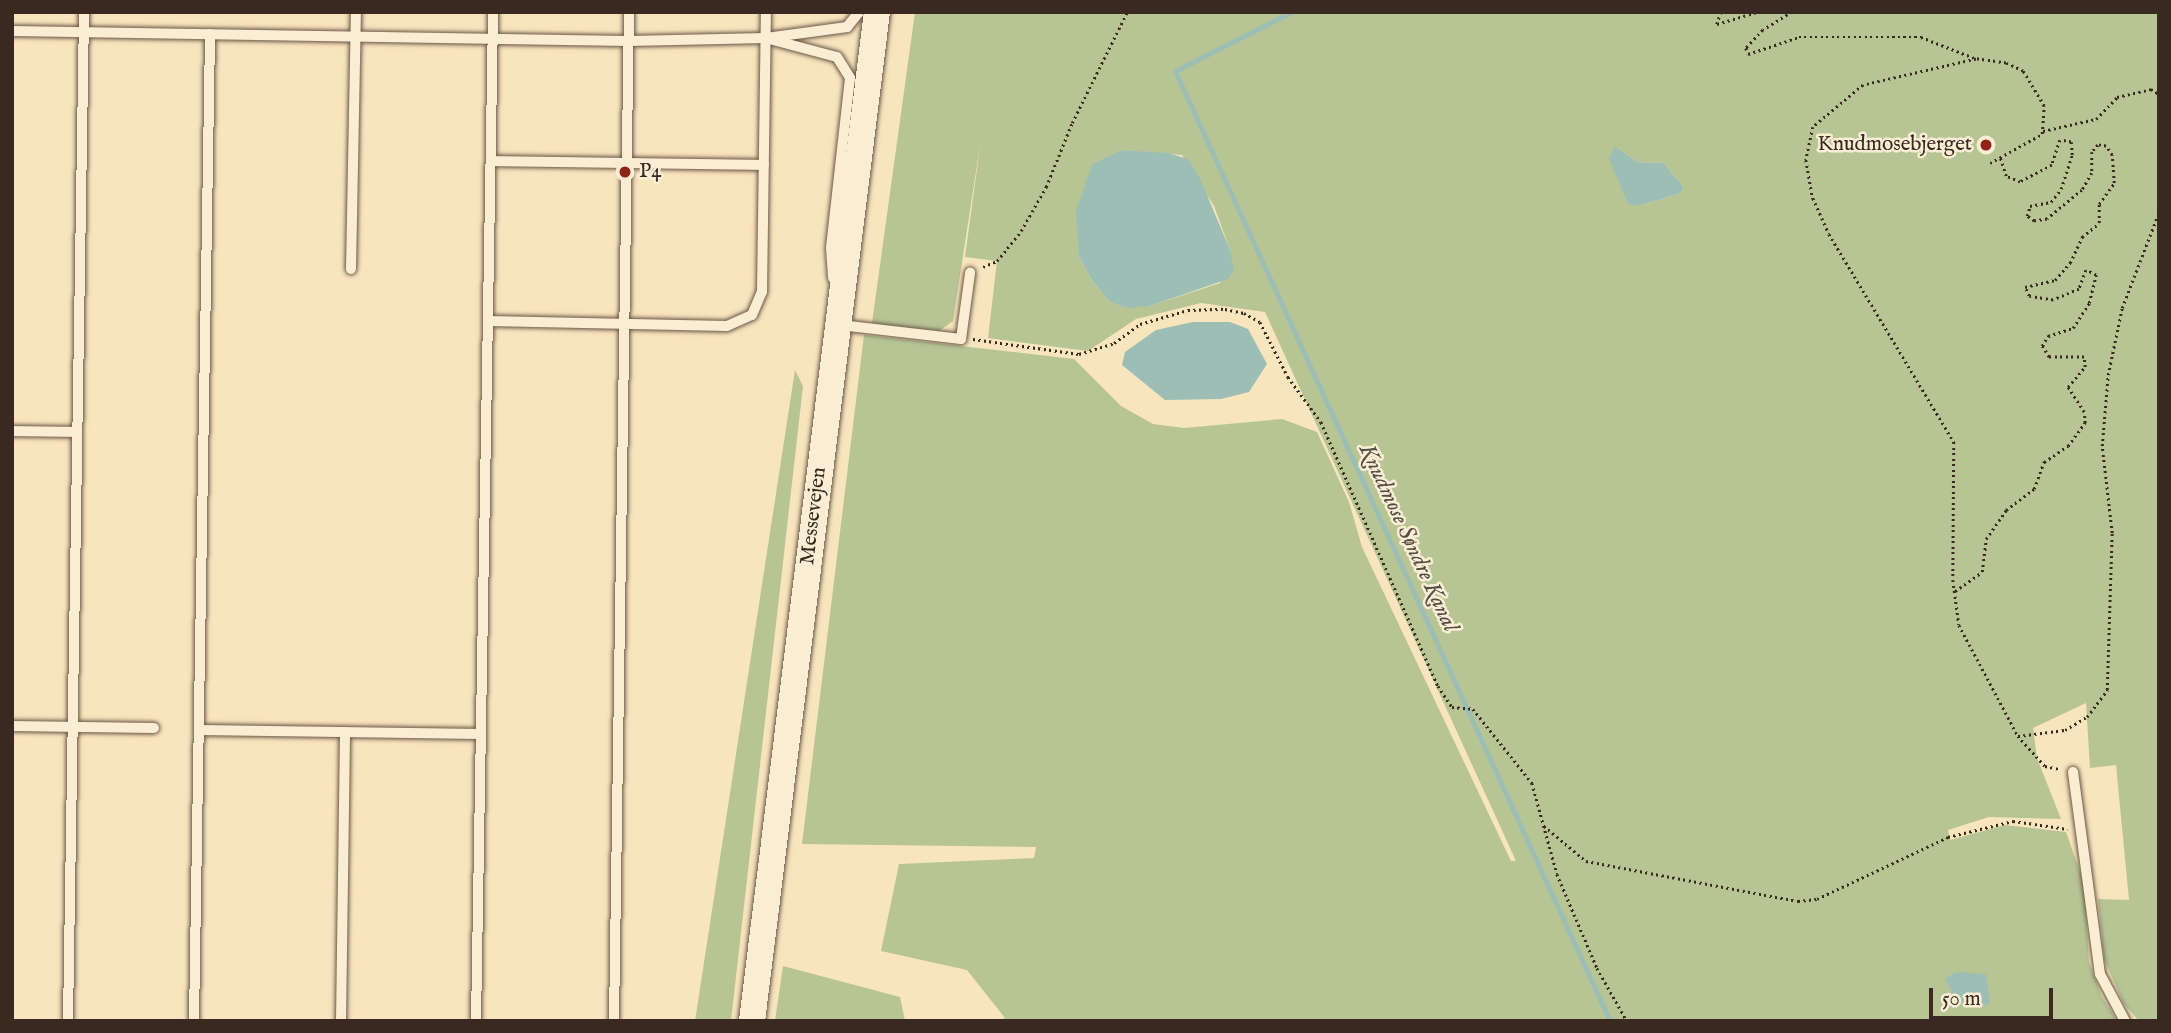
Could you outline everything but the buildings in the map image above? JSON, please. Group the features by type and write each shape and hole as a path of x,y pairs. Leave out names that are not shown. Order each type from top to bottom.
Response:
{"main road":[{"name":"Messevejen","path":"752,1021 836,324 877,12"}],"lane":[{"path":"68,1021 84,12"},
{"path":"351,269 356,12"},
{"path":"476,1021 493,12"},
{"path":"614,1021 629,12"},
{"path":"488,321 727,326 752,315 762,292 766,12"},
{"path":"12,31 629,41 766,38 847,27 859,12"},
{"path":"194,1021 210,34"},
{"path":"766,38 837,57 850,78 831,248 836,324 961,339 970,273"},
{"path":"491,161 764,165"},
{"path":"12,431 77,432"},
{"path":"12,726 154,728"},
{"path":"199,730 481,734"},
{"path":"341,1021 345,732"},
{"path":"2073,772 2078,831 2100,974 2125,1021"}],"path":[{"path":"970,273 997,261 1021,232 1046,187 1072,123 1127,12"},
{"path":"1721,12 1717,24 1757,12"},
{"path":"1791,12 1763,30 1746,48 1748,54 1799,37 1921,37 1976,59 2006,63 2023,71 2044,106 2043,131"},
{"path":"1976,59 1863,85 1813,127 1806,160 1813,198 1829,234 1954,442 1953,592 1959,625 2018,736 2045,766 2073,772"},
{"path":"1990,163 2029,144 2043,131 2096,119 2117,97 2151,89 2159,94"},
{"path":"1953,592 1982,572 1986,539 2006,510 2034,489 2044,462 2068,446 2085,423 2084,412 2068,387 2085,367 2084,357 2049,357 2042,346 2048,336 2073,328 2089,303 2096,275 2086,270 2079,289 2053,300 2029,296 2025,287 2055,280 2070,263 2082,237 2099,223 2099,204 2114,183 2111,152 2106,146 2094,147 2092,173 2082,190 2046,219 2034,221 2027,216 2030,206 2051,202 2061,189 2071,155 2071,142 2060,140 2053,164 2020,182 2006,176 2000,158"},
{"path":"2018,736 2065,730 2087,717 2107,690 2112,533 2102,446 2108,375 2122,308 2159,212"},
{"path":"961,339 1079,354 1114,343 1140,324 1188,310 1244,313 1260,322 1289,377 1321,422 1438,686 1452,707 1462,711 1473,709 1532,783 1557,874 1586,943 1627,1021"},
{"path":"1544,826 1586,861 1798,901 1817,899 1948,837 2000,824 2032,821 2078,831"}],"green space":[{"path":"915,12 2159,12 2159,1021 2139,1021 2124,1004 2104,959 2098,899 2129,900 2116,765 2090,768 2086,703 2033,728 2037,758 2061,819 1989,817 1948,830 1950,840 2005,825 2066,832 2084,883 2089,962 2101,995 2117,1021 999,1021 1005,1018 967,970 881,951 899,864 1034,858 1036,847 802,844 864,335 1074,359 1121,406 1153,424 1184,428 1282,419 1317,432 1349,502 1362,547 1511,861 1516,861 1265,312 1201,303 1136,319 1088,351 988,338 997,261 965,257 981,139 953,321 939,331 872,323","holes":["1615,146 1637,162 1664,163 1684,188 1679,194 1637,206","1123,150 1182,155 1214,206 1230,250 1220,283 1150,306 1109,301 1091,279 1079,256"]},
{"path":"795,370 803,386 731,1021 695,1021"},
{"path":"783,966 900,997 905,1021 775,1021"}],"water":[{"path":"1615,146 1637,162 1664,163 1684,188 1679,194 1637,206 1628,204 1609,159"},
{"path":"1123,150 1168,153 1188,159 1200,178 1230,250 1234,271 1228,279 1150,306 1127,308 1109,301 1091,279 1079,256 1076,212 1092,164"},
{"path":"1193,322 1230,322 1248,329 1267,364 1249,392 1221,399 1165,400 1122,365 1125,352 1156,330"},
{"path":"1956,972 1986,974 1990,1003 1981,1007 1956,1001 1945,979"}],"waterway":[{"name":"Knudmose Søndre Kanal","path":"1291,12 1175,71 1610,1021"}],"place":[{"name":"Knudmosebjerget","path":"1986,145"},
{"name":"P4","path":"625,172"}]}
